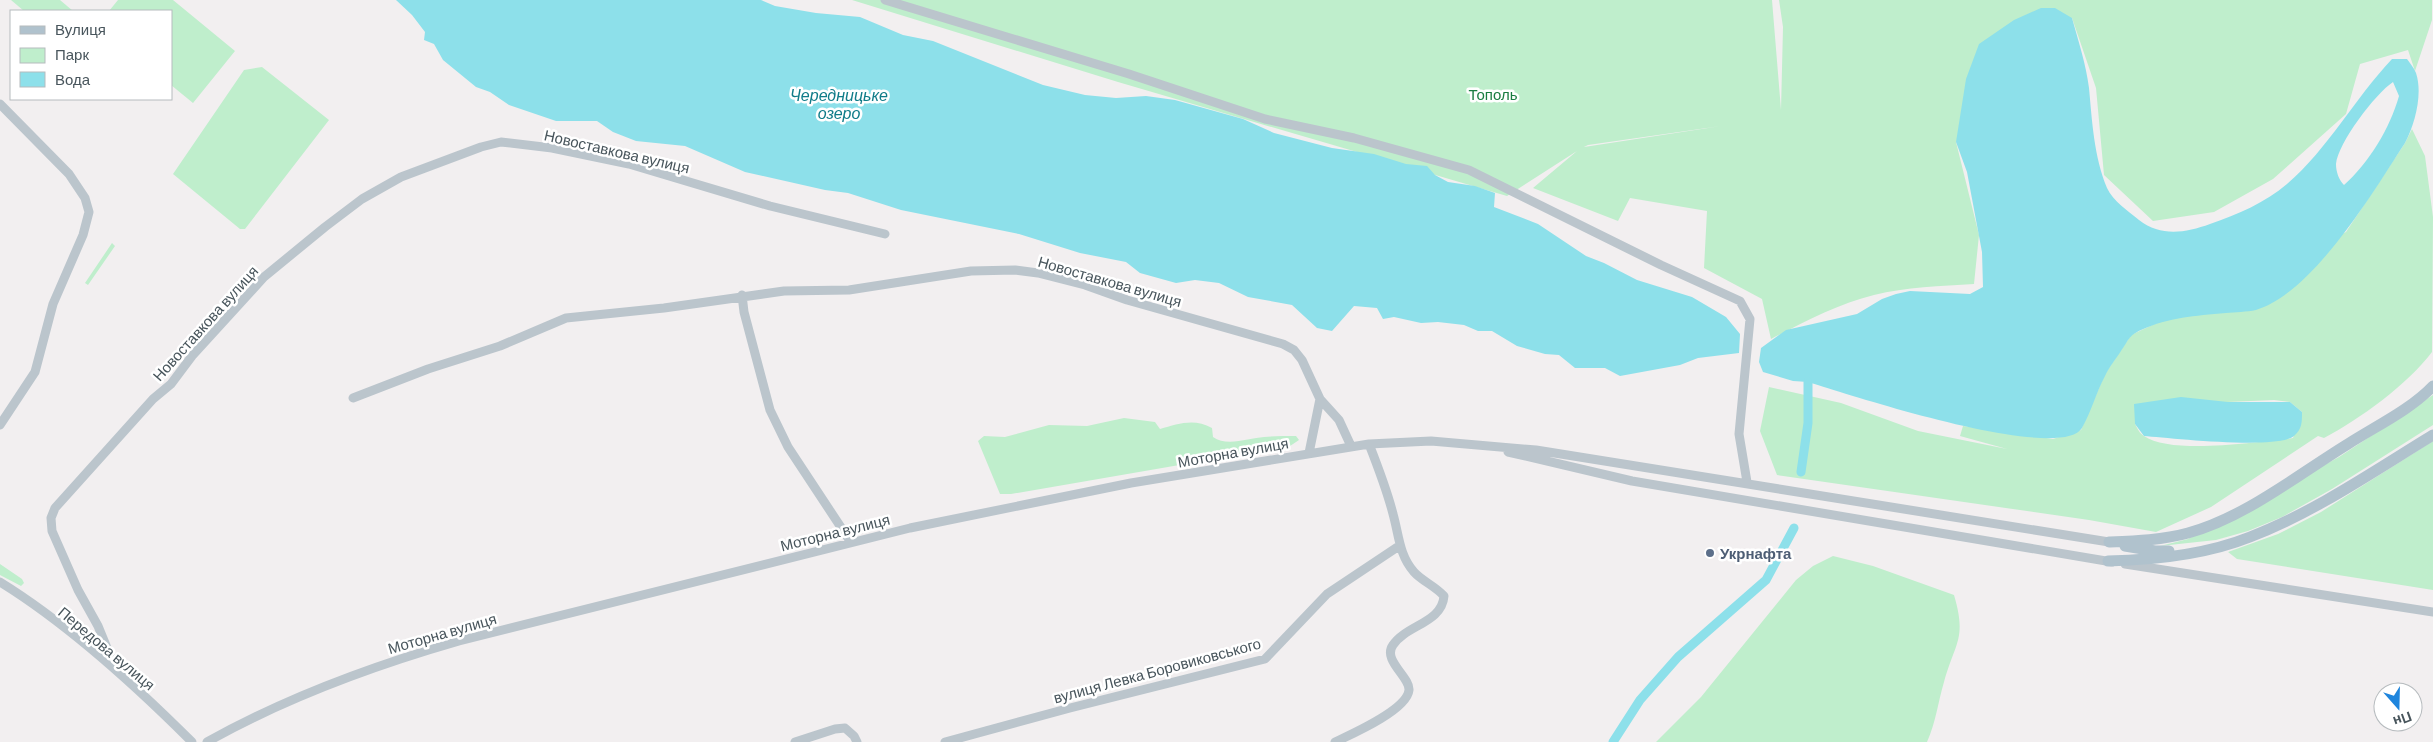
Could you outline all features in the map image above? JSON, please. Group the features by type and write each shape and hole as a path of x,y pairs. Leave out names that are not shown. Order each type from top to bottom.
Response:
{"main road":[{"path":"2109,542 2157,539 2189,533 2219,521 2250,505 2404,408 2433,386"},
{"path":"2108,561 2152,560 2205,551 2248,538 2284,523 2433,435"},
{"path":"2109,542 2155,552 2205,551"}],"street":[{"path":"885,0 1129,74 1266,119 1354,138 1469,170 1661,265 1740,301 1747,310 1750,326 1739,434 1747,482"},
{"path":"0,104 69,174 85,198 89,212 83,235 53,304 35,372 0,425"},
{"name":"Новоставкова вулиця","path":"116,670 98,626 78,590 52,531 51,518 55,508 153,400 171,384 192,356 264,277 362,199 389,183 481,147 501,142 512,143 552,148 629,164 770,206 885,234"},
{"name":"Новоставкова вулиця","path":"353,398 428,369 500,346 566,318 664,308 784,291 849,290 971,270 1015,270 1038,273 1085,285 1127,300 1283,344 1294,350 1302,360 1320,399 1339,420 1351,446"},
{"path":"742,296 744,312 770,410 788,447 850,541"},
{"path":"1309,453 1320,399"},
{"name":"Моторна вулиця","path":"207,742 254,716 336,681 396,659 459,641 850,541 1131,483 1351,446 1431,441 1491,447"},
{"path":"1335,742 1373,724 1393,711 1408,692 1408,686 1390,655 1391,648 1402,637 1436,614 1444,602 1444,596 1435,586 1415,573 1399,546 1394,514 1369,444"},
{"path":"1491,447 1536,450 1747,482 2109,542"},
{"path":"1491,447 1632,481 2108,561 2433,612"},
{"path":"1948,534 1951,516"},
{"name":"вулиця Левка Боровиковського","path":"945,742 1070,708 1265,659 1327,594 1399,546"},
{"name":"Передова вулиця","path":"0,582 25,597 116,670 192,742"},
{"path":"795,742 835,728 845,728 857,742"}],"green space":[{"path":"11,0 60,0 72,10 23,10"},
{"path":"118,0 173,0 235,51 193,103 172,86 172,10 110,10"},
{"name":"Тополь","path":"852,0 1772,0 1781,110 1783,27 1779,0 2432,0 2432,20 2415,71 2408,50 2360,64 2346,114 2273,179 2214,212 2153,221 2104,175 2096,88 2072,18 1956,142 1979,235 1974,284 1936,286 1874,295 1834,308 1771,339 1762,299 1704,268 1707,211 1630,198 1618,221 1533,188 1577,151 1507,196 1118,82","holes":["1721,126 1584,147 1588,145"]},
{"path":"262,67 329,120 245,229 240,229 173,174 244,70"},
{"path":"2412,129 2425,156 2433,217 2432,352 2397,388 2368,411 2324,438 2318,436 2211,507 2156,532 2089,520 1777,475 1760,431 1769,387 1841,403 1918,431 2007,449 1960,436 1963,426 2053,439 2081,430 2105,374 2131,335 2163,320 2178,317 2346,232 2405,143","holes":["2274,400 2290,402 2302,412 2293,438 2216,446 2174,445 2157,442 2144,436 2135,424 2228,402"]},
{"path":"112,243 115,246 88,285 85,283"},
{"path":"2433,395 2433,425 2332,489 2282,517 2248,531 2216,540 2160,546 2188,539 2339,457"},
{"path":"1124,418 1155,422 1160,429 1186,423 1199,423 1212,428 1213,437 1231,442 1280,436 1296,436 1299,440 1290,446 1011,494 1000,494 978,441 984,436 1005,437 1049,425 1087,426"},
{"path":"2433,441 2433,590 2237,559 2228,552 2278,534 2321,512"},
{"path":"1833,556 1873,566 1954,595 1958,610 1958,640 1927,742 1656,742 1701,697 1796,580 1813,566"},
{"path":"0,564 22,579 24,583 21,586 0,575"}],"water":[{"name":"Чередницьке озеро","path":"396,0 761,0 775,6 816,13 860,17 903,35 933,41 1043,85 1085,95 1116,98 1146,96 1175,100 1243,119 1274,133 1332,148 1374,154 1406,164 1427,166 1435,175 1448,182 1475,186 1495,193 1494,207 1538,224 1586,256 1637,280 1692,297 1726,317 1740,334 1739,353 1698,358 1680,365 1620,376 1605,368 1575,368 1559,355 1545,354 1517,346 1492,331 1478,331 1464,325 1438,322 1421,323 1394,317 1383,319 1377,308 1354,306 1332,331 1317,328 1292,305 1248,297 1219,283 1195,280 1176,283 1140,273 1126,262 1080,253 1019,234 901,210 848,193 825,190 745,172 685,146 636,141 613,132 597,121 556,121 509,105 490,92 476,87 443,60 434,44 424,40 425,32 412,15"},
{"path":"2041,8 2055,8 2072,18 2086,70 2096,151 2107,188 2117,201 2139,220 2156,229 2173,232 2201,227 2251,207 2279,191 2316,155 2392,59 2407,59 2416,73 2419,90 2415,118 2405,143 2359,213 2320,263 2299,284 2277,300 2256,310 2172,320 2134,334 2107,373 2082,428 2065,437 2035,438 1951,423 1808,382 1793,381 1763,372 1759,362 1761,348 1786,330 1857,314 1882,299 1896,294 1910,291 1970,294 1983,287 1982,252 1967,172 1956,142 1966,79 1979,44 2014,20","holes":["2393,82 2399,96 2378,144 2362,166 2344,185 2338,176 2336,164 2338,155 2350,132 2377,97"]},
{"path":"2181,397 2228,402 2290,402 2302,412 2301,425 2299,431 2294,436 2284,440 2267,442 2198,441 2144,436 2135,424 2134,404"}],"waterway":[{"path":"1801,472 1808,423 1808,382"},
{"path":"1613,742 1640,700 1678,657 1766,580 1794,528"}],"place":[{"name":"Укрнафта","path":"1710,553"}]}
